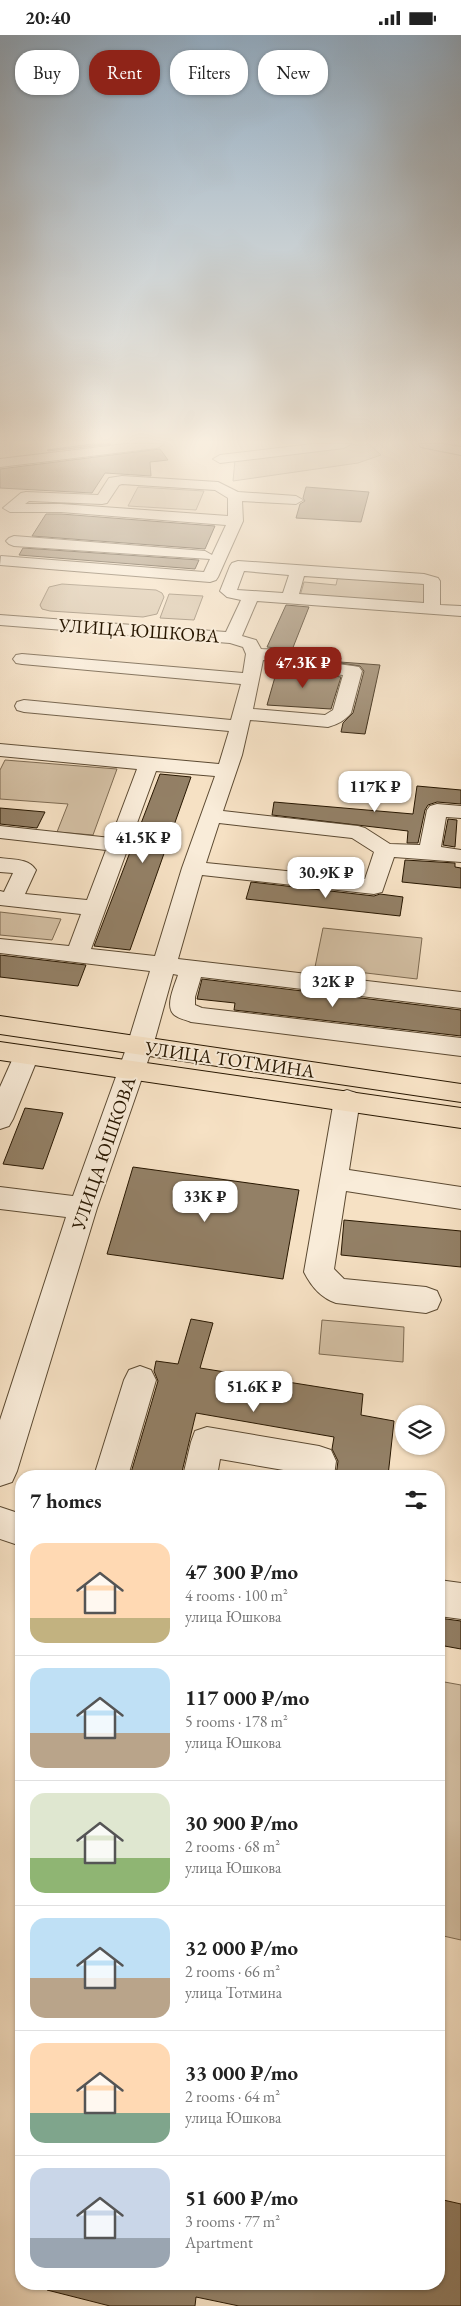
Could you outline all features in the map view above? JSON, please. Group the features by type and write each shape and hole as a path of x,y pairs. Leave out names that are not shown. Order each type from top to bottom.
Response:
{"main road":[{"name":"УЛИЦА ТОТМИНА","path":"0,1025 95,1037 136,1058 347,1100 461,1118"},
{"name":"УЛИЦА ТОТМИНА","path":"0,1051 26,1055 136,1058 461,1093"}],"street":[{"path":"5,551 210,577 222,550"},
{"path":"5,551 205,556"},
{"path":"432,609 432,581 424,579 238,566 228,591 233,594 251,596 289,599 432,609 461,611"},
{"path":"289,599 298,571"},
{"path":"232,638 251,596"},
{"name":"УЛИЦА ЮШКОВА","path":"0,620 232,638 250,644 255,654 241,720 193,868 136,1058 83,1208 0,1471"},
{"path":"24,706 241,720 328,721 342,713 353,671 302,665 294,657 255,654"},
{"path":"22,659 251,679"},
{"path":"0,750 225,771"},
{"path":"77,955 149,764"},
{"path":"429,852 437,810 461,812"},
{"path":"210,816 358,832 385,850 461,855"},
{"path":"0,832 118,845"},
{"path":"193,868 374,887 385,850"},
{"path":"0,865 22,867 25,870 6,898 95,909"},
{"path":"0,946 461,1000"},
{"path":"192,969 183,997 183,1009 200,1016 461,1047"},
{"path":"0,1119 26,1055"},
{"path":"347,1100 318,1272 336,1291 426,1300"},
{"path":"333,1178 461,1198"},
{"path":"0,1197 83,1208"},
{"path":"113,1470 140,1380"},
{"path":"201,1470 207,1442 319,1461 317,1470"},
{"path":"0,1523 15,1528"},
{"path":"445,1599 461,1601"}],"shaded area":[{"path":"338,576 426,583 424,605 300,596 304,582 336,585"},
{"path":"62,584 156,590 162,593 164,597 157,614 143,617 42,609 40,605 49,587"},
{"path":"169,594 203,596 194,620 160,618"},
{"path":"5,760 117,769 93,835 57,832 68,804 0,799 0,770"},
{"path":"0,912 61,919 52,940 0,935"},
{"path":"323,928 422,938 417,979 315,967"},
{"path":"322,1320 404,1327 403,1362 319,1354"},
{"path":"445,1682 461,1685 461,1940 445,1936"}],"building":[{"path":"22,550 52,550 199,560 195,569 19,555"},
{"path":"286,605 309,607 292,650 267,647"},
{"path":"304,655 341,658 340,662 380,665 365,734 341,732 343,723 353,713 364,671 360,666 307,658"},
{"path":"279,663 288,664 295,671 341,677 331,709 267,705"},
{"path":"160,774 191,777 130,950 94,946"},
{"path":"417,786 461,790 461,804 437,802 428,805 425,810 418,843 407,843 408,831 272,815 274,802 413,814"},
{"path":"0,808 45,812 37,828 0,824"},
{"path":"448,819 457,820 455,847 443,845"},
{"path":"405,860 455,863 455,867 461,868 461,888 402,882"},
{"path":"251,882 374,896 380,894 403,897 400,916 246,899"},
{"path":"0,955 86,965 78,986 0,977"},
{"path":"202,979 461,1010 461,1036 234,1010 235,1003 197,999"},
{"path":"25,1108 63,1113 43,1169 3,1164"},
{"path":"133,1167 299,1190 283,1279 107,1254"},
{"path":"344,1220 461,1231 461,1267 341,1255"},
{"path":"191,1319 213,1323 200,1368 363,1394 361,1415 394,1421 389,1470 337,1470 338,1461 332,1449 334,1437 196,1413 182,1470 132,1470 158,1381 154,1371 156,1361 178,1364"},
{"path":"445,1619 461,1621 461,1649 445,1646"},
{"path":"445,2200 461,2204 461,2306 239,2306 196,2297 195,2306 110,2306 47,2290 445,2290"}]}
